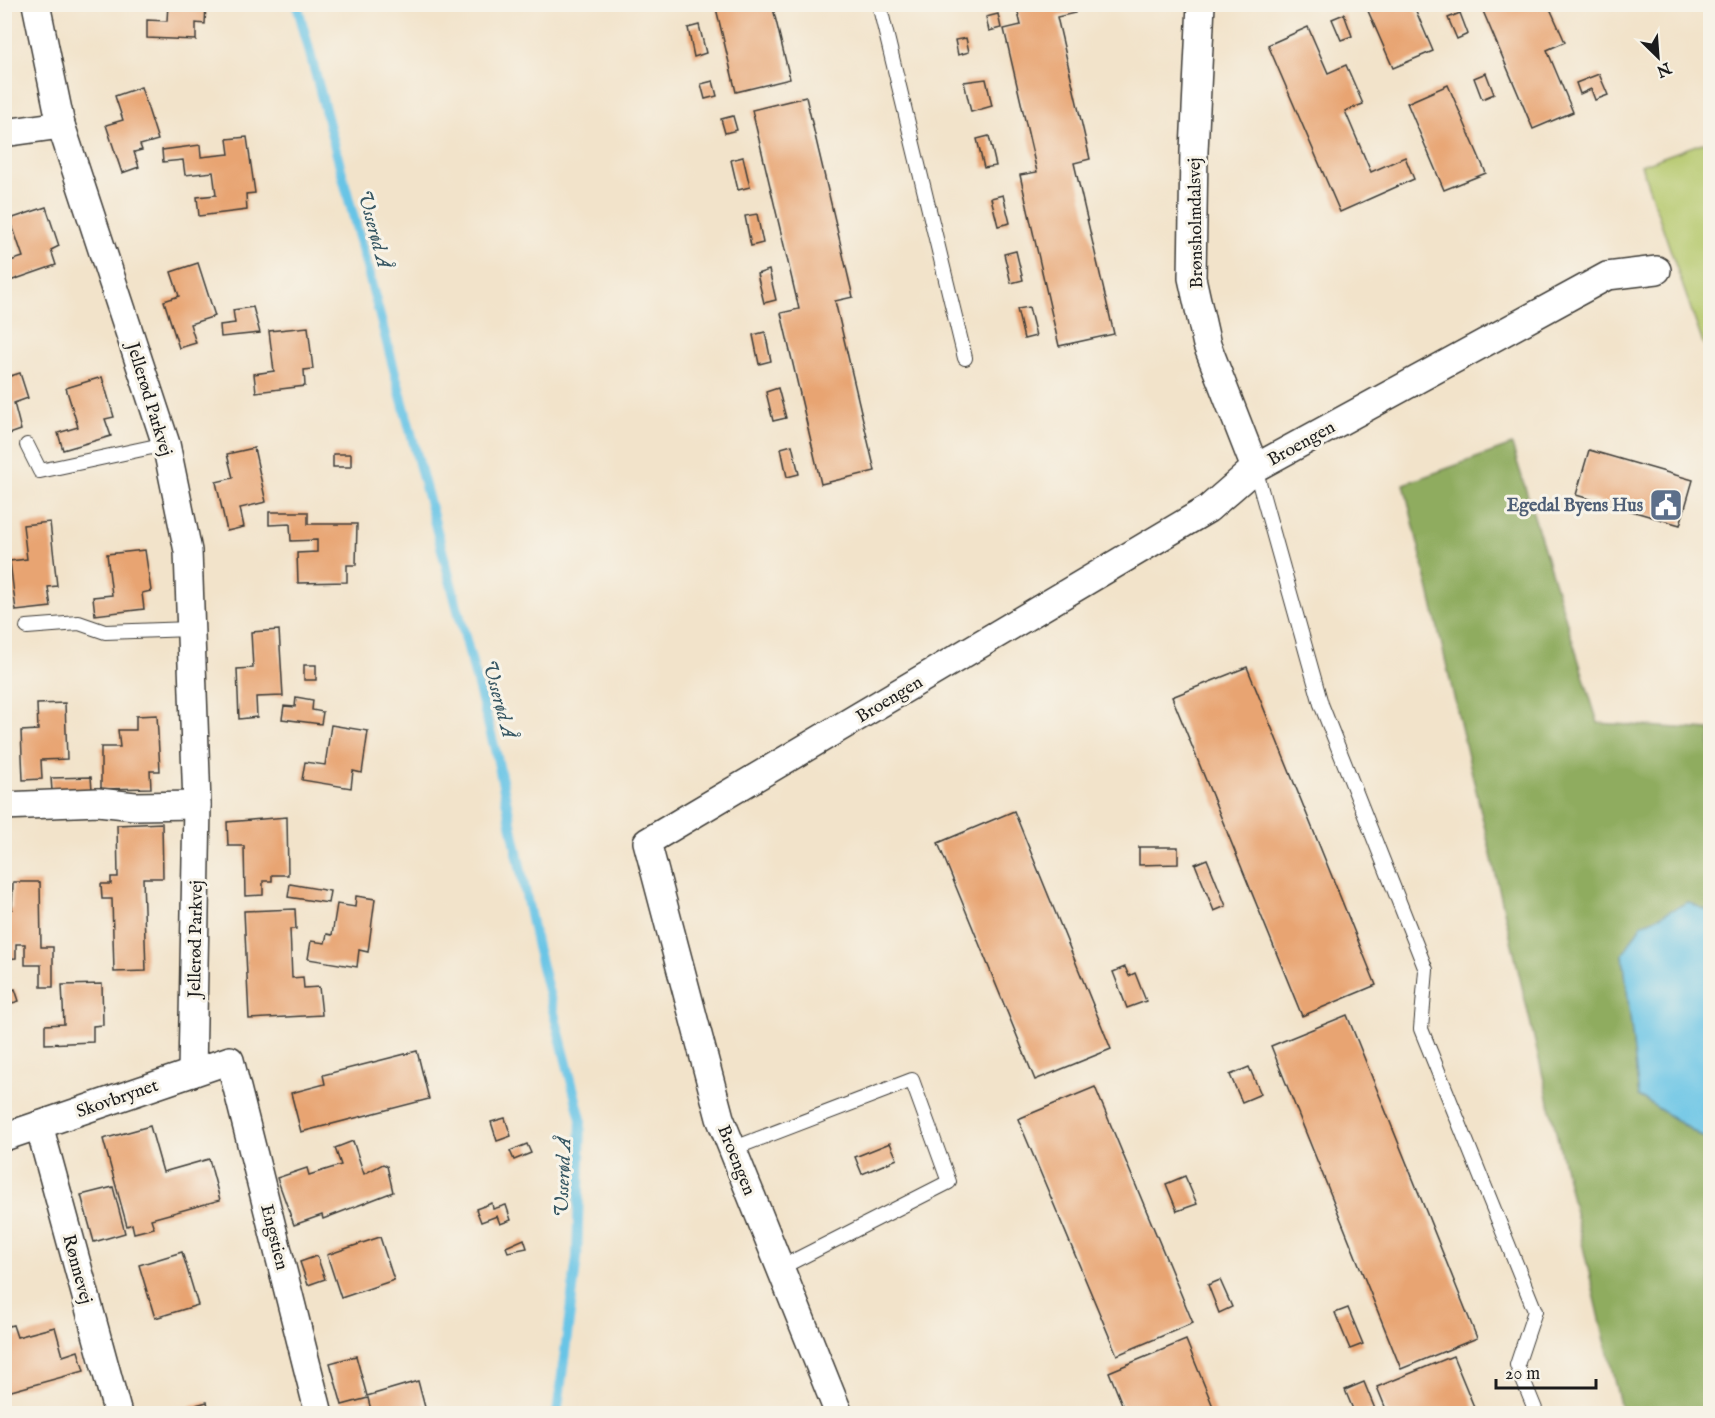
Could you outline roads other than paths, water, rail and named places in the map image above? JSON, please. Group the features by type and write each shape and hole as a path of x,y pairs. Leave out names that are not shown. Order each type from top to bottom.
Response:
{"street":[{"name":"Jellerød Parkvej","path":"36,4 61,125 165,444 188,551 197,806 192,1073"},
{"name":"Brønsholmdalsvej","path":"1201,4 1194,151 1192,278 1207,345 1255,468"},
{"path":"4,133 61,125"},
{"name":"Broengen","path":"839,1413 720,1118 647,842 1208,509 1255,468 1607,276 1657,270"},
{"path":"4,806 98,802 135,806 197,806"},
{"name":"Skovbrynet","path":"4,1137 230,1060"},
{"name":"Engstien","path":"230,1060 319,1413"},
{"name":"Rønnevej","path":"39,1125 118,1413"}],"lane":[{"path":"879,4 965,358"},
{"path":"27,445 40,471 165,444"},
{"path":"1255,468 1321,704 1426,970 1421,1029 1535,1311 1518,1365 1537,1413"},
{"path":"27,627 79,623 105,632 191,629"},
{"path":"732,1149 912,1080 949,1182 780,1268"}],"water":[{"path":"1688,902 1710,912 1710,1142 1639,1096 1623,954 1641,925"}],"waterway":[{"name":"Usserød Å","path":"297,4 497,757 537,947 581,1119 577,1258 557,1414"}],"place":[{"name":"Egedal Byens Hus","path":"1666,505"}]}
